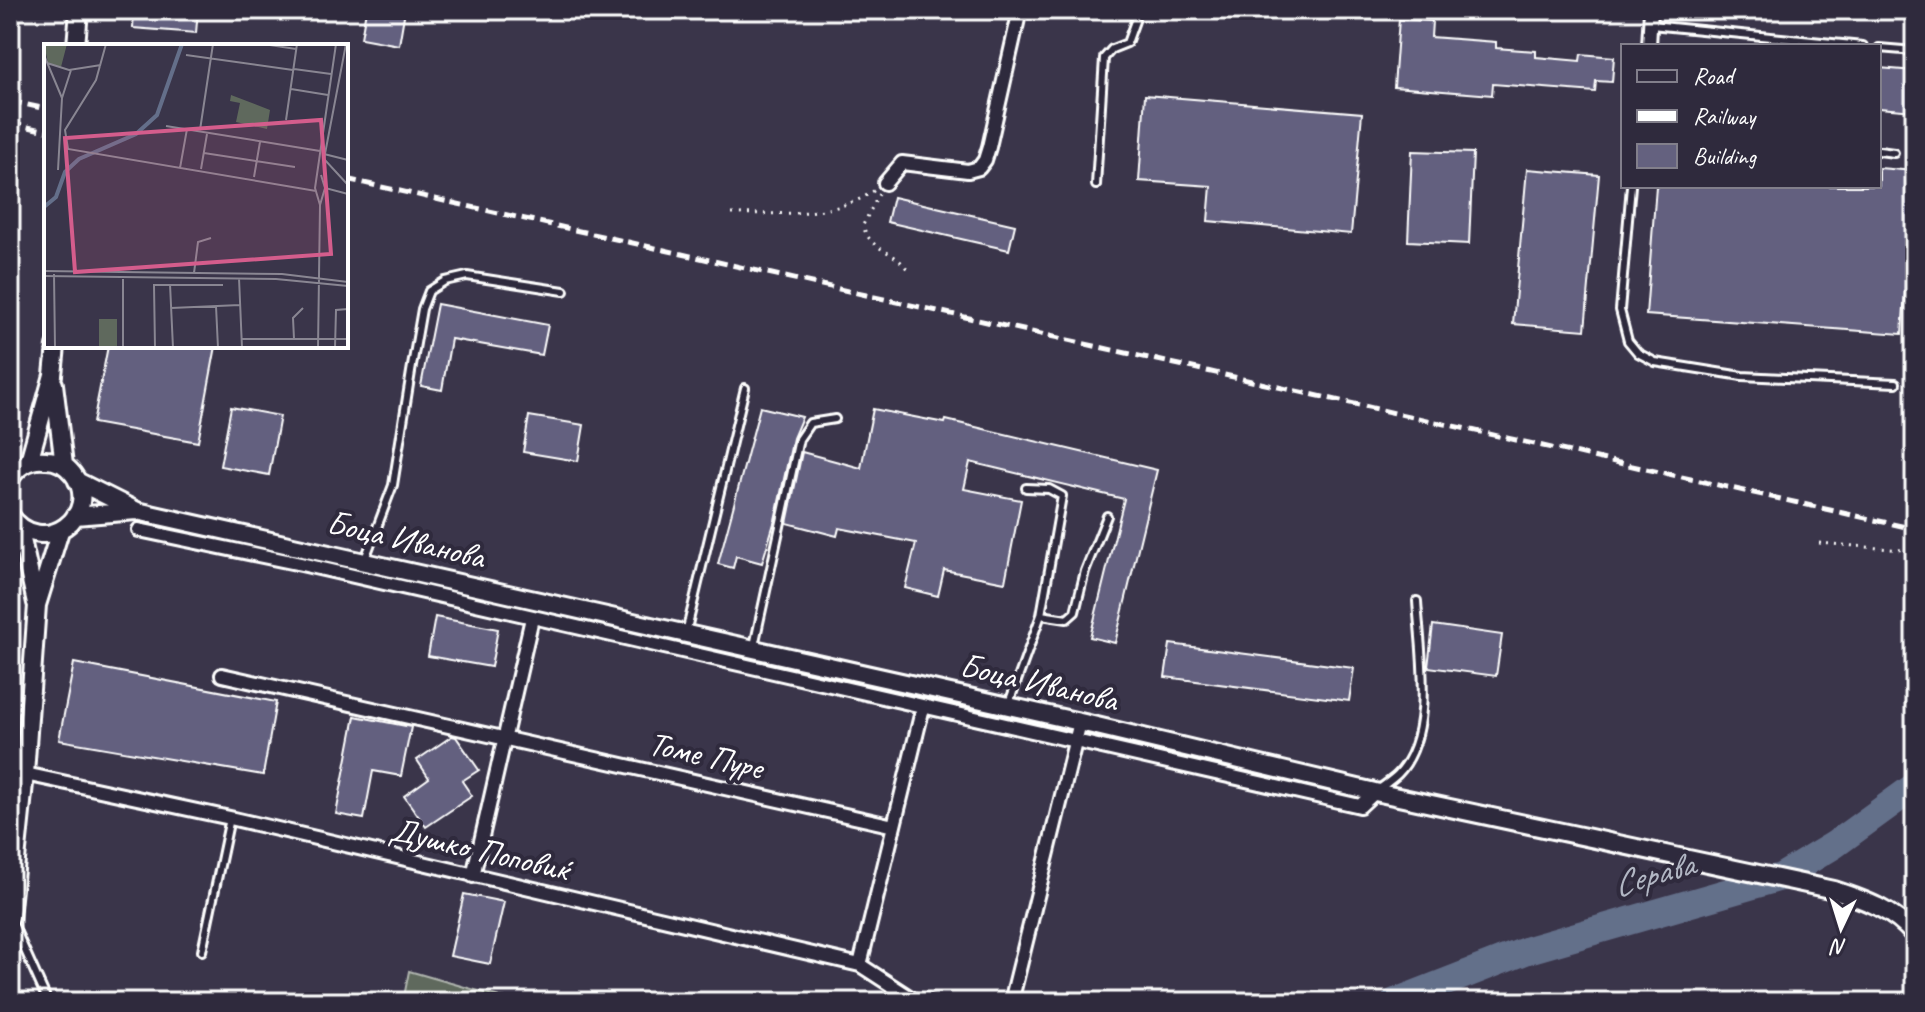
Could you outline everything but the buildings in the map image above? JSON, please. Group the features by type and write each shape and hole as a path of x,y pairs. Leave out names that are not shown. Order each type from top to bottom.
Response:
{"street":[{"path":"76,44 79,10"},
{"path":"885,183 902,163 968,171 979,168 989,147 1020,10"},
{"path":"1649,44 1651,10"},
{"path":"10,917 25,774 37,605 60,531 75,516 81,493 77,481 64,465 53,375 56,348"},
{"path":"10,479 20,464 53,375"},
{"path":"20,464 41,459 64,465"},
{"name":"Боца Иванова","path":"77,481 137,511 1080,722 1375,792 1834,890 1880,907 1908,927 1915,936"},
{"name":"Боца Иванова","path":"75,516 137,511"},
{"path":"15,521 39,534 60,531"},
{"path":"15,521 37,605"},
{"path":"139,530 1360,806 1375,792"},
{"path":"473,876 532,618"},
{"path":"657,647 661,628"},
{"name":"Томе Пуре","path":"222,675 894,826"},
{"path":"860,965 923,707"},
{"path":"1011,1002 1080,722"},
{"name":"Душко Поповиќ","path":"25,774 230,818 860,965 914,1001"},
{"path":"914,1001 929,1002"}],"lane":[{"path":"1096,185 1104,58 1112,49 1127,43 1135,21 1134,10"},
{"path":"1651,25 1843,44"},
{"path":"1881,48 1915,51"},
{"path":"1881,151 1894,153"},
{"path":"1631,188 1620,310 1628,341 1638,353 1655,362 1742,376 1896,383"},
{"path":"365,560 393,485 418,334 429,291 445,281 467,276 564,291"},
{"path":"686,634 745,388"},
{"path":"754,649 799,439 810,423 835,419"},
{"path":"1009,706 1041,615 1062,496 1049,489 1026,488"},
{"path":"1041,615 1067,619 1075,612 1085,571 1107,516"},
{"path":"1375,792 1399,774 1413,749 1423,713 1417,601"},
{"path":"202,951 230,818"},
{"path":"10,917 45,995 45,1002"}],"path":[{"path":"732,214 829,209 867,196 885,183"},
{"path":"885,183 863,225 866,237 881,250 903,261 908,271"},
{"path":"1819,543 1915,551"}],"green space":[{"path":"409,971 517,1002 403,1002"}],"waterway":[{"name":"Серава","path":"1395,1002 1528,950 1781,877 1834,845 1915,786"}],"railway":[{"path":"10,101 44,109"},
{"path":"10,123 44,131"},
{"path":"348,179 1915,529"}]}
